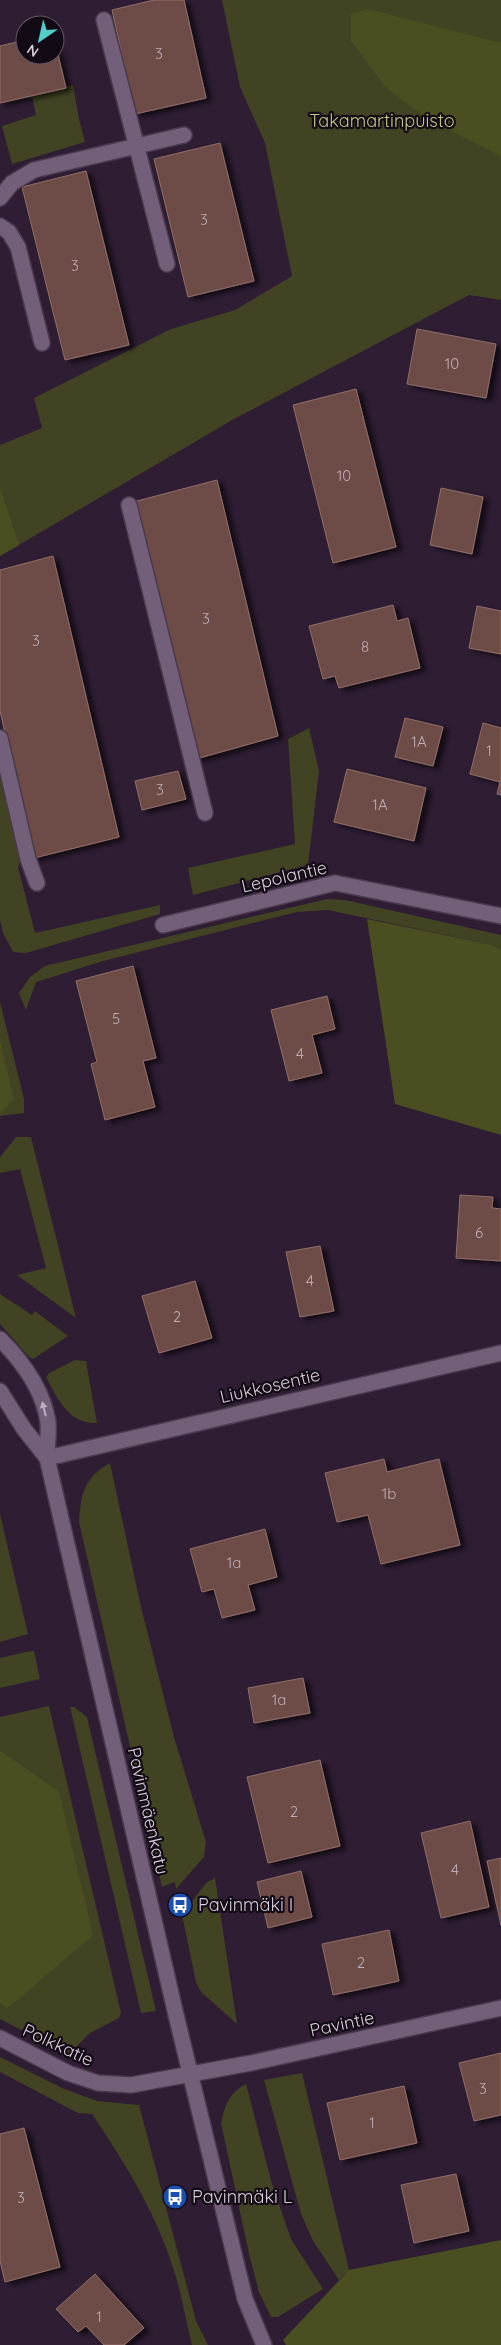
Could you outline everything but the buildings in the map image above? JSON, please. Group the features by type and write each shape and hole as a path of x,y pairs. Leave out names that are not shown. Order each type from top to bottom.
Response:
{"street":[{"path":"104,20 167,264"},
{"path":"0,198 12,183 34,170 184,135"},
{"path":"0,226 9,232 18,247 42,343"},
{"path":"129,505 205,813"},
{"path":"0,738 28,859 37,883"},
{"name":"Lepolantie","path":"163,925 335,884 501,916"},
{"name":"Pavinmäenkatu","path":"0,1340 29,1373 41,1396 48,1423 47,1458 191,2075 244,2299 264,2345"},
{"name":"Liukkosentie","path":"47,1458 501,1353"},
{"name":"Pavinmäenkatu","path":"0,1391 24,1429 47,1458"},
{"name":"Pavintie","path":"191,2075 501,2008"},
{"name":"Polkkatie","path":"0,2038 68,2073 98,2083 131,2085 191,2075"}],"green space":[{"name":"Takamartinpuisto","path":"222,0 501,0 501,300 469,295 234,419 0,556 0,445 42,428 34,398 171,329 235,310 292,276 265,143 240,87"},
{"path":"368,9 501,43 501,156 431,121 386,88 351,41 351,14"},
{"path":"73,85 85,142 12,164 2,126 36,115 32,96"},
{"path":"0,487 19,545 0,556"},
{"path":"309,728 319,771 308,865 193,895 188,868 295,844 288,739"},
{"path":"0,772 21,859 18,867 35,933 160,905 160,914 26,953 13,952 3,933 0,920"},
{"path":"327,899 345,900 501,935 501,950 493,945 328,910 297,912 103,961 36,982 26,1010 19,993 30,977 45,966"},
{"path":"367,919 493,945 501,950 501,1135 395,1104"},
{"path":"0,1002 24,1099 24,1113 0,1116"},
{"path":"0,1041 14,1099 0,1114"},
{"path":"16,1137 31,1137 76,1318 17,1275 46,1268 20,1169 0,1173 0,1157"},
{"path":"0,1294 32,1315 35,1311 68,1336 33,1359 29,1357 0,1324"},
{"path":"75,1360 86,1361 97,1423 87,1422 72,1415 60,1402 46,1377 49,1373"},
{"path":"110,1463 141,1607 174,1737 206,1842 204,1857 176,1889 175,1882 162,1887 79,1522 81,1503 89,1481 94,1474"},
{"path":"0,1514 28,1634 0,1642"},
{"path":"34,1651 40,1679 0,1688 0,1658"},
{"path":"49,1706 121,2013 119,2018 90,2033 69,2054 0,2019 0,2004 9,2008 59,1791 0,1750 0,1717"},
{"path":"70,1707 74,1707 87,1717 156,2011 141,2013"},
{"path":"0,1750 59,1791 93,1935 8,2008 0,2004"},
{"path":"215,1878 237,2024 201,1992 196,1982 182,1915 206,1883"},
{"path":"0,2057 62,2088 97,2101 139,2105 196,2321 208,2345 192,2345 177,2283 160,2231 140,2191 92,2114 78,2113 0,2072"},
{"path":"302,2073 349,2270 339,2280 313,2241 301,2214 264,2080"},
{"path":"246,2084 272,2184 291,2239 323,2289 278,2317 271,2317 259,2292 221,2123 229,2100 235,2091"},
{"path":"501,2240 501,2345 286,2345 283,2340 349,2270"}],"place":[{"name":"Pavinmäki I","path":"180,1905"},
{"name":"Pavinmäki L","path":"175,2197"}]}
